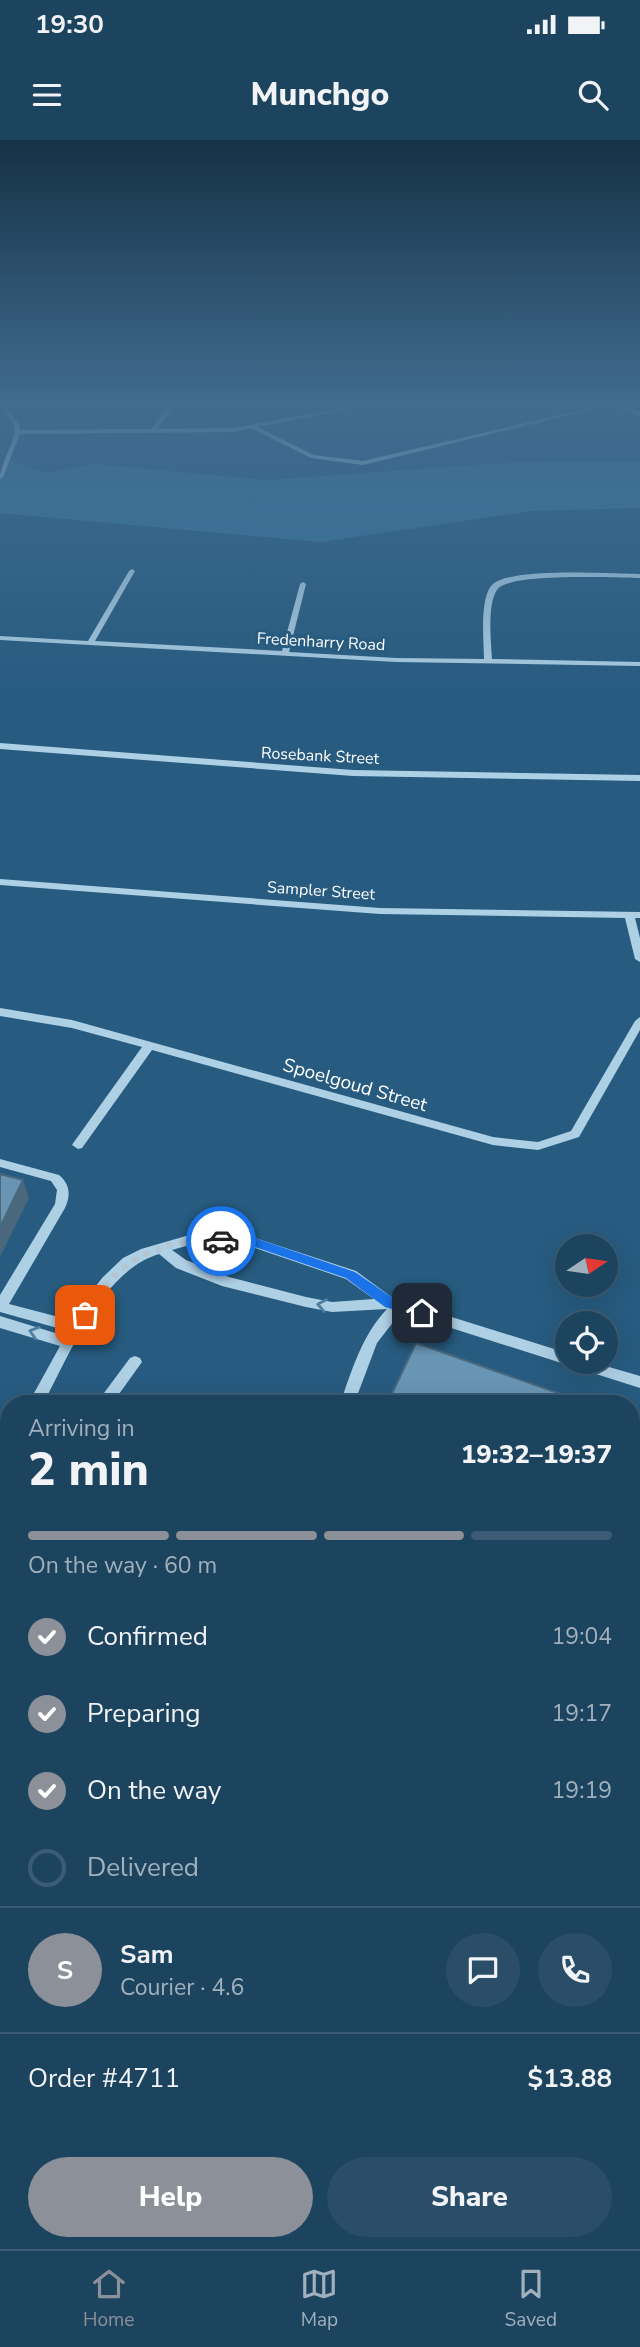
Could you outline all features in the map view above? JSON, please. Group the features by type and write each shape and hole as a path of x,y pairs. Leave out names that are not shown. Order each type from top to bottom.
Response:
{"street":[{"path":"90,643 132,571"},
{"path":"488,661 487,633 491,594 502,581 534,577 640,576"},
{"path":"285,653 303,584"},
{"name":"Fredenharry Road","path":"0,638 285,653 640,664"},
{"name":"Rosebank Street","path":"0,746 353,773 640,778"},
{"name":"Sampler Street","path":"0,883 380,911 468,915 635,915"},
{"path":"635,915 640,959"},
{"name":"Spoelgoud Street","path":"0,1012 72,1024 493,1141 538,1146 575,1134 640,1021"},
{"path":"78,1145 149,1046"},
{"path":"0,1163 55,1178 64,1187 61,1205 0,1307 77,1328"},
{"path":"40,1395 68,1343 107,1281 128,1262 192,1239 255,1243 351,1275 394,1304 555,1355"},
{"path":"161,1249 181,1264 226,1282 306,1302 332,1307 394,1304"},
{"path":"350,1395 375,1331 394,1304"},
{"path":"0,1322 68,1343"},
{"path":"111,1395 135,1362"},
{"path":"614,1374 640,1382"}],"shaded area":[{"path":"0,504 640,504 640,508 531,511 321,542 0,513"}],"building":[{"path":"0,1174 23,1180 0,1227"},
{"path":"416,1343 563,1395 391,1395"}],"way so far":[{"path":"85,1315 107,1281 128,1262 146,1253 192,1239 221,1241"}],"route":[{"path":"221,1241 255,1243 351,1275 390,1303 422,1313"}]}
